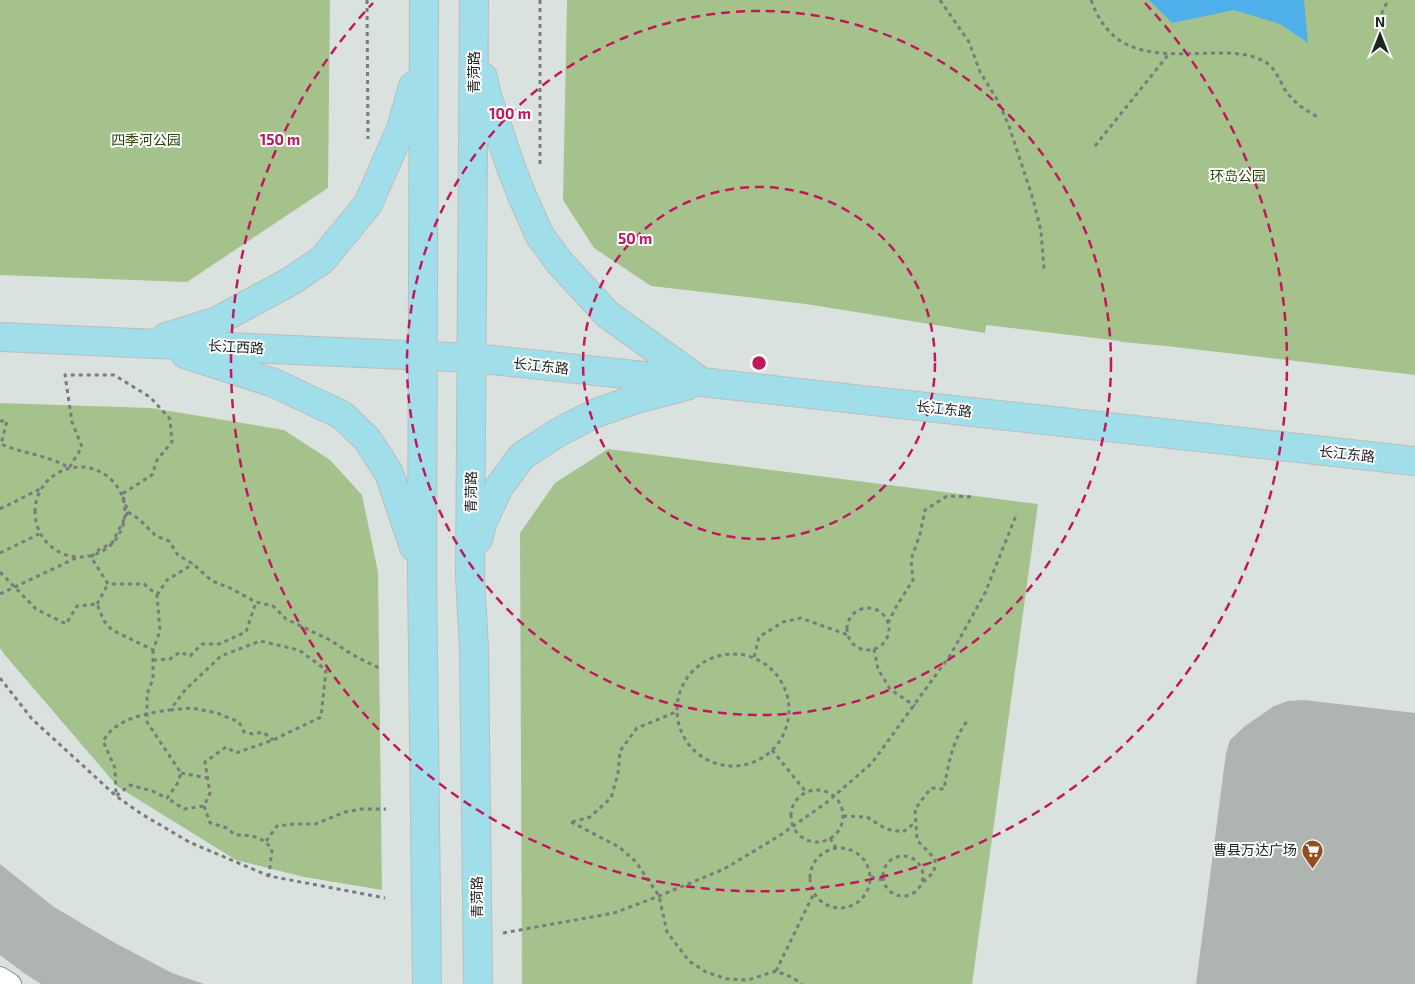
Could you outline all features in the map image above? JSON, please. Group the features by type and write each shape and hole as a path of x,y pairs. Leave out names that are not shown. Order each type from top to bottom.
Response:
{"main road":[{"name":"青菏路","path":"474,12 470,577 474,648 478,984"},
{"path":"474,12 487,96 516,181 540,236 571,276 607,314 701,382"},
{"path":"148,342 218,321 291,281 322,260 368,204 402,129 413,86 423,13"},
{"path":"423,13 422,572 427,984"},
{"name":"长江西路","path":"0,337 148,342 473,358"},
{"path":"148,342 274,383 342,415 367,439 389,473 422,572"},
{"name":"长江东路","path":"473,358 1415,461"},
{"path":"470,577 482,523 499,487 522,456 559,432 596,413 633,400 701,382"}],"street":[{"path":"0,977 11,984"}],"path":[{"path":"367,0 368,146"},
{"path":"540,0 540,177"},
{"path":"940,0 969,42 980,72 998,100 1009,126 1041,231 1044,269"},
{"path":"1091,0 1099,20 1109,33 1129,45 1146,52 1168,54 1243,53 1268,64 1288,94 1301,108 1318,117"},
{"path":"1378,21 1388,0"},
{"path":"1095,146 1168,54"},
{"path":"70,468 82,448 72,422 65,375 114,375 150,397 170,419 172,432 172,442 157,460 152,475 122,494"},
{"path":"0,421 7,420 1,444 16,451 58,461 70,468"},
{"path":"128,512 112,543 100,548 91,557 76,558 61,554 39,534 35,519 35,503 41,489 53,476 70,468 85,467 100,472 113,481 122,494 128,512 139,519 156,536 169,542 178,555 193,564 212,581 256,602 273,606 286,619 330,640 380,669"},
{"path":"0,509 41,489"},
{"path":"122,494 125,518"},
{"path":"888,623 880,612 873,609 859,610 853,614 849,621 848,635 855,646 867,650 880,646 888,636 888,623 913,580 911,560 920,534 925,510 947,496 975,497"},
{"path":"477,934 493,934 614,913 659,896 724,869 794,826 834,797 872,763 950,654 985,593 1017,513"},
{"path":"0,554 39,534"},
{"path":"91,557 108,584"},
{"path":"0,594 76,558"},
{"path":"193,564 167,580 157,595 160,631 153,650 153,679 147,694 147,722 181,773 208,778"},
{"path":"0,572 36,609 66,624 77,606 97,604"},
{"path":"108,584 144,584 157,595"},
{"path":"97,604 108,584"},
{"path":"153,660 170,659 180,652 190,656 202,644 219,644 246,632 256,602"},
{"path":"97,604 104,621 112,630 153,650"},
{"path":"754,657 760,637 783,622 801,618 848,635"},
{"path":"170,710 185,690 221,656 260,641 298,650 326,670 321,718 273,740 236,753 226,747 205,762 210,793 204,806 210,823 227,828 235,835 253,835 266,841 272,849 269,876"},
{"path":"874,649 878,670 890,689 914,706"},
{"path":"736,654 754,657 770,667 782,682 788,699 789,718 783,735 772,750 757,761 739,766 721,765 704,758 690,746 680,730 676,712 679,694 687,677 700,664 717,656 736,654"},
{"path":"0,678 32,719 116,796 140,813 189,842 269,876 385,898"},
{"path":"116,796 115,768 103,741 114,728 148,713 192,708 217,713 239,722 244,732 254,734 264,732 273,740"},
{"path":"676,712 637,728 620,751 618,774 611,798 590,817 571,822 619,847 636,862 659,896 668,932 689,961 706,972 727,979 748,980 776,971 802,984"},
{"path":"922,882 922,869 919,864 908,857 902,856 889,862 883,874 883,880 890,892 903,897 915,893 922,882 934,872 935,859 917,840 915,809 931,788 944,789 948,764 962,727 969,719"},
{"path":"772,750 806,792"},
{"path":"167,798 177,784 181,773"},
{"path":"116,796 130,785 152,791 184,809 204,806"},
{"path":"822,790 834,797 842,808 841,825 830,838 814,841 806,839 799,834 794,826 791,812 794,804 806,792 822,790"},
{"path":"266,841 277,826 315,824 345,812 361,809 386,809"},
{"path":"843,816 867,817 886,830 903,832 916,822"},
{"path":"830,838 836,848"},
{"path":"836,848 856,851 869,866 870,887 865,896 857,903 848,907 828,906 814,893 810,884 810,874 819,856 827,850 836,848"},
{"path":"871,877 883,880"},
{"path":"776,971 814,893"}],"green space":[{"name":"四季河公园","path":"0,0 330,0 328,188 187,282 0,275"},
{"name":"环岛公园","path":"567,0 1415,0 1415,375 986,325 985,333 806,304 651,286 594,248 563,200"},
{"path":"0,403 151,408 284,430 330,460 362,495 378,572 382,890 304,877 236,860 118,787 5,655 0,648"},
{"path":"608,449 1038,504 972,984 522,984 520,533 555,483"}],"water":[{"path":"1149,0 1304,0 1308,43 1280,24 1234,10 1172,23"}],"building":[{"name":"曹县万达广场","path":"1304,700 1415,713 1415,984 1196,984 1226,753 1230,740 1245,726 1274,706 1288,701"},
{"path":"0,864 54,907 115,943 172,973 204,984 41,984 0,955"}],"place":[{"name":"曹县万达广场","path":"1313,869"}]}
